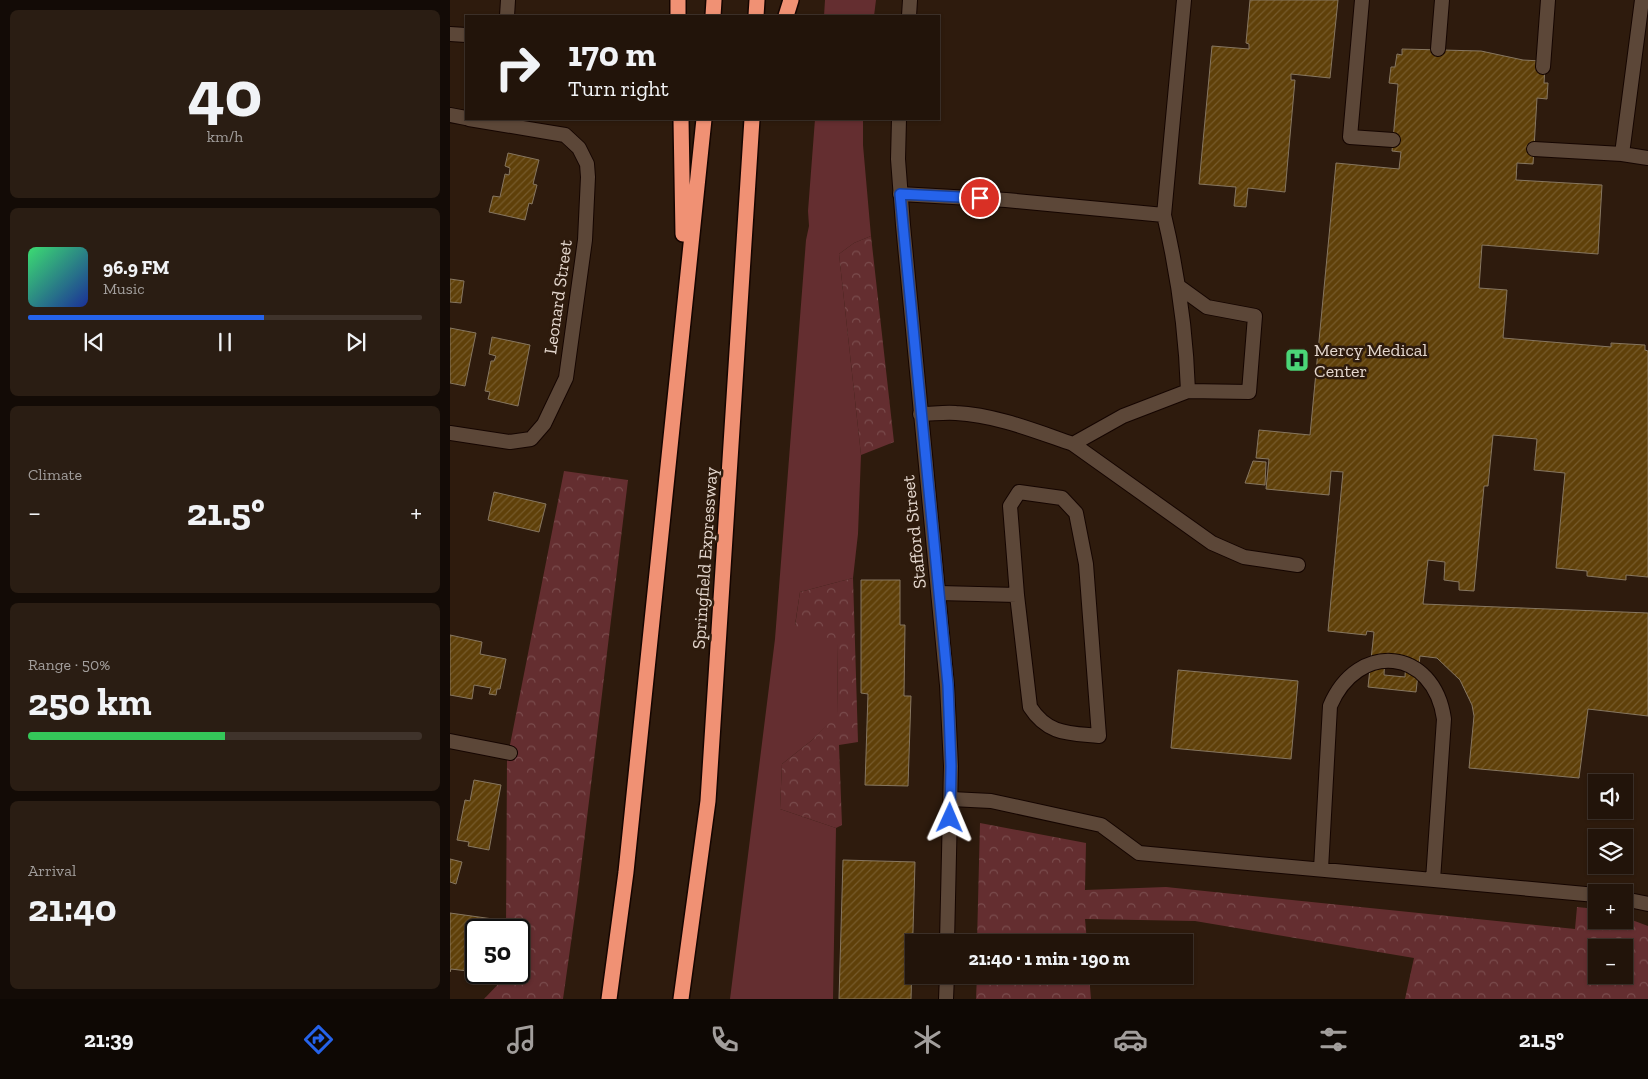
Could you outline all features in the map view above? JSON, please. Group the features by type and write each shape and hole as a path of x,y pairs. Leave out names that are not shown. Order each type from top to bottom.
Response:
{"highway":[{"path":"678,0 678,15"},
{"path":"713,15 714,0"},
{"path":"756,15 757,0"},
{"path":"786,15 791,0"},
{"path":"680,120 684,295"},
{"path":"609,999 629,843 684,295 704,120"},
{"name":"Springfield Expressway","path":"681,999 708,801 752,120"}],"main road":[{"path":"507,15 508,0"},
{"path":"909,15 910,0"},
{"path":"1184,0 1164,215 1186,340 1188,391"},
{"path":"1362,0 1350,137 1393,140"},
{"path":"1438,49 1442,0"},
{"path":"1543,67 1548,0"},
{"path":"1622,154 1642,0"},
{"path":"450,34 465,35"},
{"name":"Leonard Street","path":"450,115 465,118"},
{"name":"Leonard Street","path":"450,433 510,442 531,439 544,424 566,378 585,240 587,164 578,148 565,135 508,122 488,120"},
{"name":"Stafford Street","path":"899,120 900,194 939,593 950,729 951,799 947,934"},
{"path":"1534,149 1622,154 1648,158"},
{"path":"900,194 1006,200 1164,215"},
{"path":"1073,444 1123,416 1188,391 1249,392 1255,316 1207,307 1178,286"},
{"path":"920,414 956,413 984,416 1023,426 1073,444 1212,544 1244,557 1298,565"},
{"path":"1019,492 1062,498 1076,513 1086,564 1099,736 1056,731 1038,718 1030,707 1017,595 1010,506 1019,492"},
{"path":"939,593 1017,595"},
{"path":"1321,869 1330,706 1338,688 1350,674 1366,665 1384,661 1402,663 1419,671 1432,684 1441,700 1444,719 1433,880"},
{"path":"450,741 510,753"},
{"path":"951,799 991,801 1101,825 1139,853 1588,894"},
{"path":"1633,901 1648,904"},
{"path":"946,984 946,999"}],"green space":[{"path":"825,0 876,0 874,15 824,15"},
{"path":"815,120 863,120 863,145 871,236 854,243 839,254 861,455 858,534 853,578 800,592 795,625 837,642 838,714 811,741 782,764 780,809 836,828 833,999 730,999 775,639 806,240 809,226 808,211"},
{"path":"871,236 894,442 861,455 839,254 854,243"},
{"path":"564,471 628,480 577,900 563,999 484,999 498,984 530,984 530,919 506,919 507,760"},
{"path":"853,578 858,742 839,745 842,825 836,828 780,809 782,764 811,741 838,713 837,643 795,626 800,592"},
{"path":"980,823 1086,843 1085,890 1166,887 1575,929 1577,907 1588,908 1588,929 1633,929 1633,920 1648,926 1648,999 1405,999 1414,958 1195,921 1085,919 1086,934 977,934"},
{"path":"977,984 1090,984 1091,999 976,999"}],"building":[{"path":"1250,0 1338,0 1330,78 1291,74 1291,80 1295,80 1285,192 1248,188 1246,207 1234,206 1236,187 1199,184 1212,46 1249,49 1249,44 1246,43"},
{"path":"1402,49 1481,51 1523,60 1541,61 1545,67 1544,83 1548,83 1547,99 1537,98 1533,164 1517,163 1516,180 1602,185 1598,254 1482,245 1479,288 1507,290 1503,338 1611,347 1611,343 1645,345 1645,350 1648,351 1648,577 1626,575 1626,580 1587,576 1587,571 1556,568 1565,473 1534,470 1537,439 1493,435 1488,486 1484,486 1474,591 1459,590 1459,582 1444,580 1445,562 1428,560 1423,604 1648,613 1648,716 1588,709 1579,778 1469,768 1474,716 1472,705 1460,680 1437,658 1420,656 1416,692 1368,687 1374,632 1367,631 1366,635 1328,631 1343,472 1331,471 1329,495 1266,489 1269,459 1256,458 1259,430 1310,435 1336,163 1399,169 1401,152 1392,151 1398,84 1389,83 1391,67 1395,67 1397,54 1402,55","holes":["1385,655 1406,656 1405,677 1384,675"]},
{"path":"508,153 539,160 533,184 537,185 532,204 529,203 525,220 489,212 493,196 500,197 505,174 509,175 510,168 505,166"},
{"path":"450,279 464,281 461,303 450,302"},
{"path":"450,328 476,333 465,386 450,383"},
{"path":"492,337 530,345 518,406 488,399 490,392 485,391 491,361 494,361 496,356 489,354"},
{"path":"1253,461 1266,462 1265,485 1245,483"},
{"path":"494,492 546,504 539,532 488,520"},
{"path":"861,580 900,580 900,625 905,625 904,696 911,696 908,786 865,785 868,694 861,693"},
{"path":"450,635 482,642 480,654 506,659 500,689 497,689 496,695 489,694 491,688 474,685 472,699 450,695"},
{"path":"1178,670 1298,681 1291,759 1171,748"},
{"path":"474,780 501,785 489,850 468,846 469,842 457,840 465,800 470,801"},
{"path":"450,859 462,862 456,884 450,882"},
{"path":"843,860 915,862 913,934 905,934 905,984 911,984 911,999 839,999"},
{"path":"450,913 493,919 465,919 465,971 451,969 450,972"}],"place":[{"name":"Mercy Medical Center","path":"1297,360"}],"route":[{"path":"950,818 951,766 948,685 900,194 980,198"}]}
